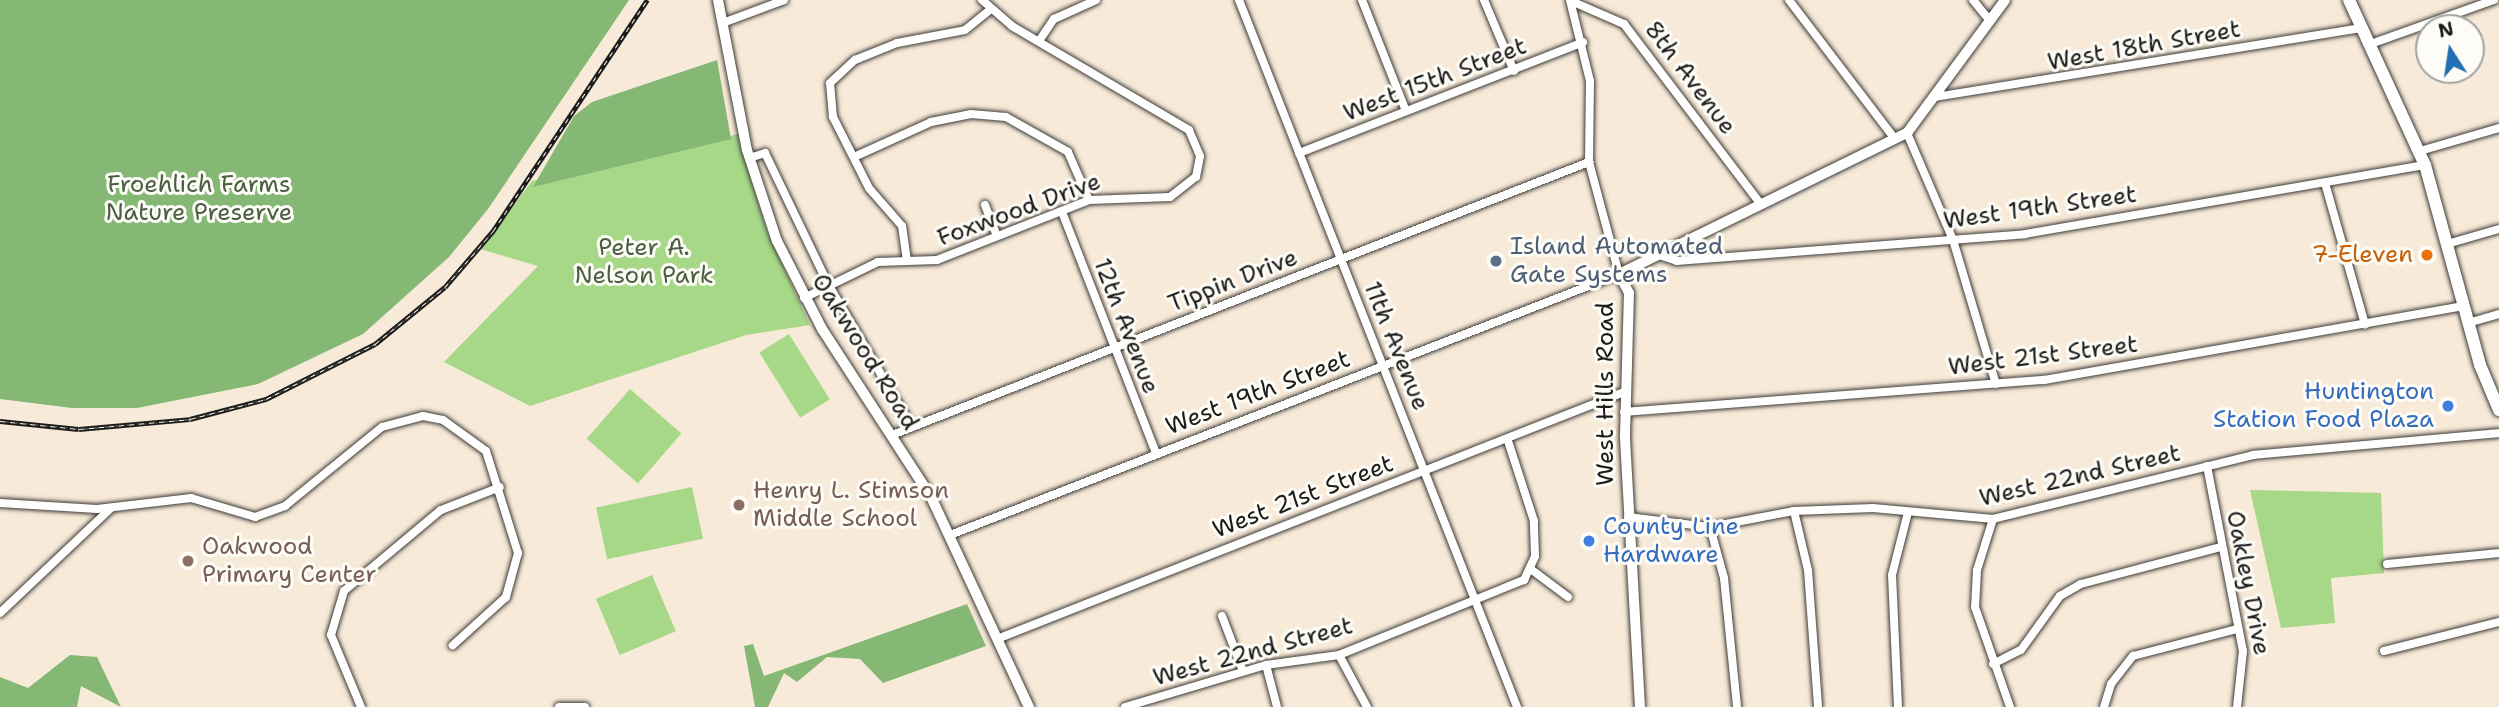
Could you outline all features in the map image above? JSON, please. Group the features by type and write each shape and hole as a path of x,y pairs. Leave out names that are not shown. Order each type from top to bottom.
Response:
{"main road":[{"name":"Oakwood Road","path":"719,0 749,158 804,298 892,435 950,535 1029,707"},
{"path":"2348,0 2420,151 2468,323 2499,410"}],"street":[{"path":"725,22 784,0"},
{"path":"982,0 990,10 1038,41 1054,19 1096,0"},
{"name":"11th Avenue","path":"1239,0 1425,471 1514,706"},
{"path":"1362,0 1406,111"},
{"path":"1484,0 1514,71"},
{"path":"1789,0 1895,138"},
{"path":"1973,0 1990,21"},
{"name":"West Hills Road","path":"1640,707 1624,412 1629,293 1619,274 1907,133 2005,0"},
{"path":"2368,45 2494,0"},
{"path":"1570,1 1583,42 1590,81 1588,162 1619,274"},
{"name":"8th Avenue","path":"1570,1 1624,24 1760,204"},
{"path":"908,261 902,226 869,188 833,117 835,75 897,44 965,30 990,10"},
{"name":"West 18th Street","path":"1935,97 2360,28"},
{"name":"Foxwood Drive","path":"804,298 878,262 937,260 1089,200 1180,194 1199,167 1189,130 1038,41"},
{"name":"West 15th Street","path":"1299,153 1583,42"},
{"path":"854,157 931,122 971,114 1006,117 1069,152 1089,200"},
{"path":"2420,151 2499,128"},
{"path":"1907,133 1953,240 1996,384"},
{"path":"749,158 765,153 828,284 912,427"},
{"name":"Tippin Drive","path":"892,435 1588,162"},
{"name":"West 19th Street","path":"1659,255 1677,261 2025,234 2425,165"},
{"path":"2325,183 2365,324"},
{"path":"985,205 997,236"},
{"name":"12th Avenue","path":"1062,212 1156,453"},
{"path":"2447,244 2499,229"},
{"name":"West 19th Street","path":"950,535 1619,274"},
{"name":"West 21st Street","path":"1624,412 1996,384 2463,306"},
{"path":"2468,323 2499,314"},
{"name":"West 21st Street","path":"996,639 1624,392"},
{"path":"0,503 111,508 170,497 237,515 274,512 382,427 423,416 475,438 500,487 518,553 513,584 453,645"},
{"name":"West 22nd Street","path":"1628,517 1710,527 1794,511 1908,512 1993,519 2269,453 2499,433"},
{"path":"1507,438 1531,502 1532,570 1568,597"},
{"name":"Oakley Drive","path":"2207,466 2245,671 2238,707"},
{"path":"361,707 331,635 344,591 441,510 500,487"},
{"path":"0,613 111,508"},
{"path":"1794,511 1808,570 1818,707"},
{"path":"1898,707 1892,575 1908,512"},
{"path":"1993,519 1975,589 1993,664 2010,707"},
{"path":"1710,527 1724,578 1737,707"},
{"path":"1993,664 2021,650 2060,596 2081,584 2221,547"},
{"path":"2387,564 2499,553"},
{"name":"West 22nd Street","path":"1127,707 1266,665 1339,655 1474,598 1524,580 1532,570"},
{"path":"1222,617 1243,671"},
{"path":"2384,651 2499,622"},
{"path":"2104,707 2115,676 2133,656 2237,629"},
{"path":"1339,655 1367,707"},
{"path":"1266,665 1277,707"},
{"path":"559,707 585,707"}],"green space":[{"name":"Froehlich Farms Nature Preserve","path":"0,0 629,0 488,209 449,257 363,334 258,384 137,408 72,408 0,399"},
{"path":"717,60 731,139 533,187 574,116 592,102"},
{"name":"Peter A. Nelson Park","path":"738,134 766,229 810,325 746,335 530,406 444,362 538,266 480,249 532,181"},
{"path":"789,334 830,399 800,418 759,353"},
{"path":"630,389 681,434 638,483 587,439"},
{"path":"692,487 703,539 607,559 596,507"},
{"path":"2250,490 2381,493 2384,573 2331,578 2335,623 2281,628"},
{"path":"652,575 676,631 620,655 596,599"},
{"path":"967,604 986,646 883,683 860,659 827,657 797,682 784,673 768,707 755,707 744,646 753,644 764,676"},
{"path":"70,655 97,657 121,707 81,686 77,707 0,707 0,677 28,688"}],"railway":[{"path":"0,421 79,429 190,419 266,399 375,344 445,287 493,231 647,0"}],"place":[{"name":"7-Eleven","path":"2427,255"},
{"name":"Island Automated Gate Systems","path":"1496,261"},
{"name":"Huntington Station Food Plaza","path":"2448,406"},
{"name":"Henry L. Stimson Middle School","path":"739,505"},
{"name":"County Line Hardware","path":"1589,541"},
{"name":"Oakwood Primary Center","path":"188,561"}]}
